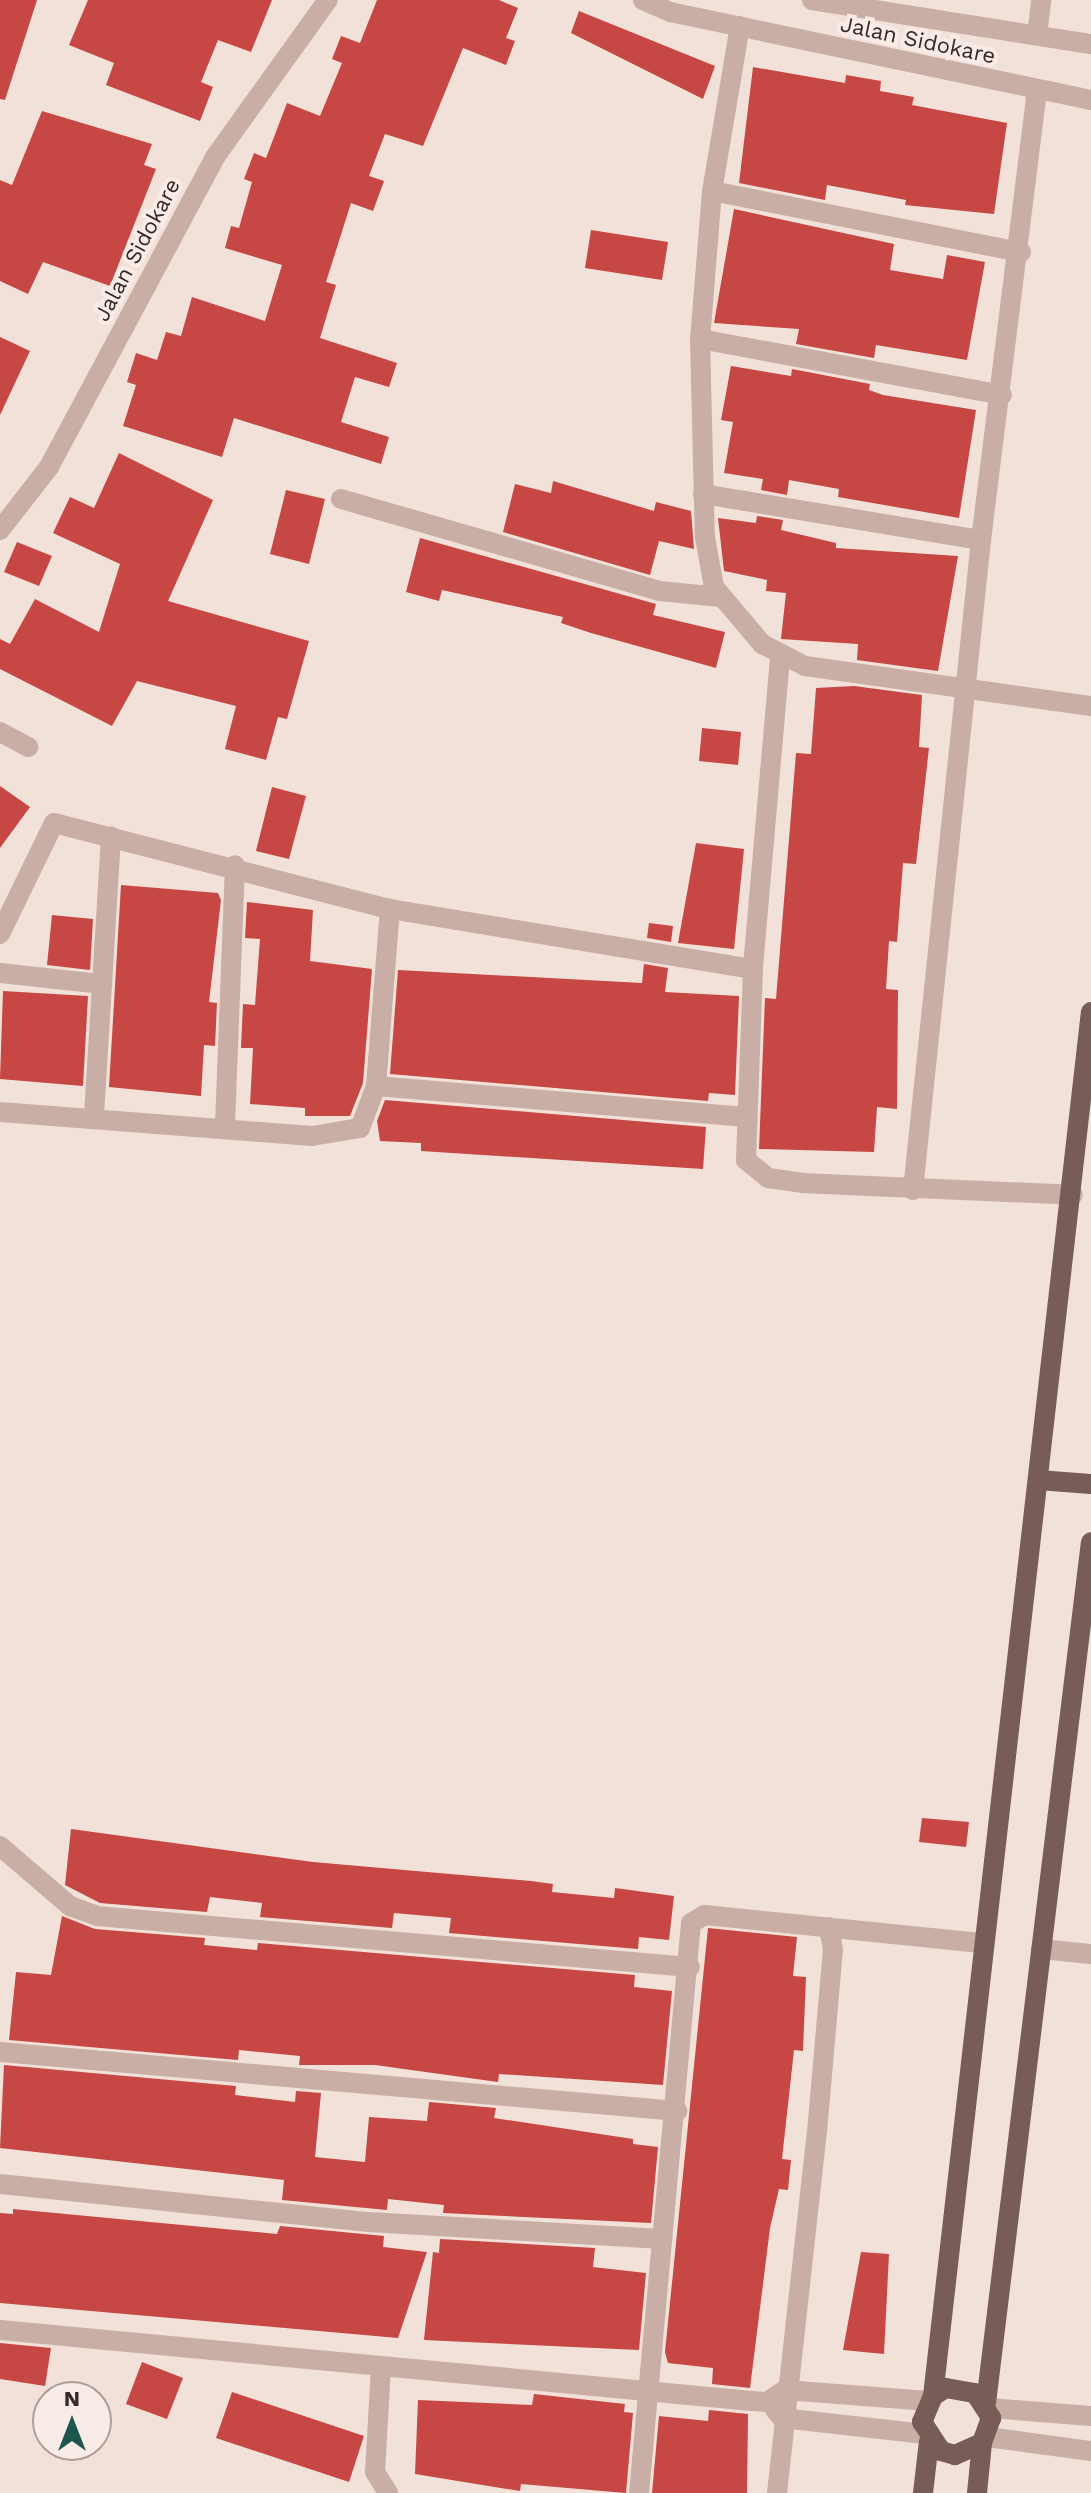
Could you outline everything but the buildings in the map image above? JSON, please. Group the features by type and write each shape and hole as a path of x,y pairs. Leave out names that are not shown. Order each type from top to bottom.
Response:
{"main road":[{"path":"923,2493 981,1943 1073,1195 1091,1012"},
{"path":"1038,1480 1091,1484"},
{"path":"977,2493 1091,1542"},
{"path":"931,2398 962,2387 987,2406"},
{"path":"927,2438 955,2455 984,2440"}],"street":[{"name":"Jalan Sidokare","path":"0,530 49,467 215,157 328,0"},
{"name":"Jalan Sidokare","path":"643,0 740,26 1091,100"},
{"name":"Jalan Sidokare","path":"812,0 878,4 1091,44"},
{"path":"1037,35 1041,0"},
{"path":"740,26 712,191 700,339 706,560 721,597 780,658 964,692 1091,706"},
{"path":"913,1190 981,540 1021,252 1037,89"},
{"path":"712,191 1021,252"},
{"path":"700,339 1002,395"},
{"path":"703,494 981,540"},
{"path":"341,499 630,583 721,597"},
{"path":"780,658 753,969 743,1117 746,1160 768,1178 913,1190 1073,1195"},
{"path":"0,732 28,747"},
{"path":"0,934 54,823 235,865 390,909 753,969"},
{"path":"94,1115 111,837"},
{"path":"225,1125 235,865"},
{"path":"0,1112 94,1115 344,1134 360,1128 371,1113 376,1086 390,909"},
{"path":"0,973 102,984"},
{"path":"376,1086 743,1117"},
{"path":"0,1846 70,1906 97,1916 690,1967"},
{"path":"639,2493 677,2111 691,1923 698,1917 981,1943"},
{"path":"777,2493 785,2390 817,2132 833,1950 829,1927"},
{"path":"1041,1949 1091,1954"},
{"path":"0,2052 677,2111"},
{"path":"0,2184 354,2221 663,2239"},
{"path":"0,2330 767,2402 785,2390 931,2398"},
{"path":"381,2366 375,2462 388,2493"},
{"path":"767,2402 782,2418 927,2438"},
{"path":"987,2406 1091,2416"},
{"path":"984,2440 1091,2451"}]}
